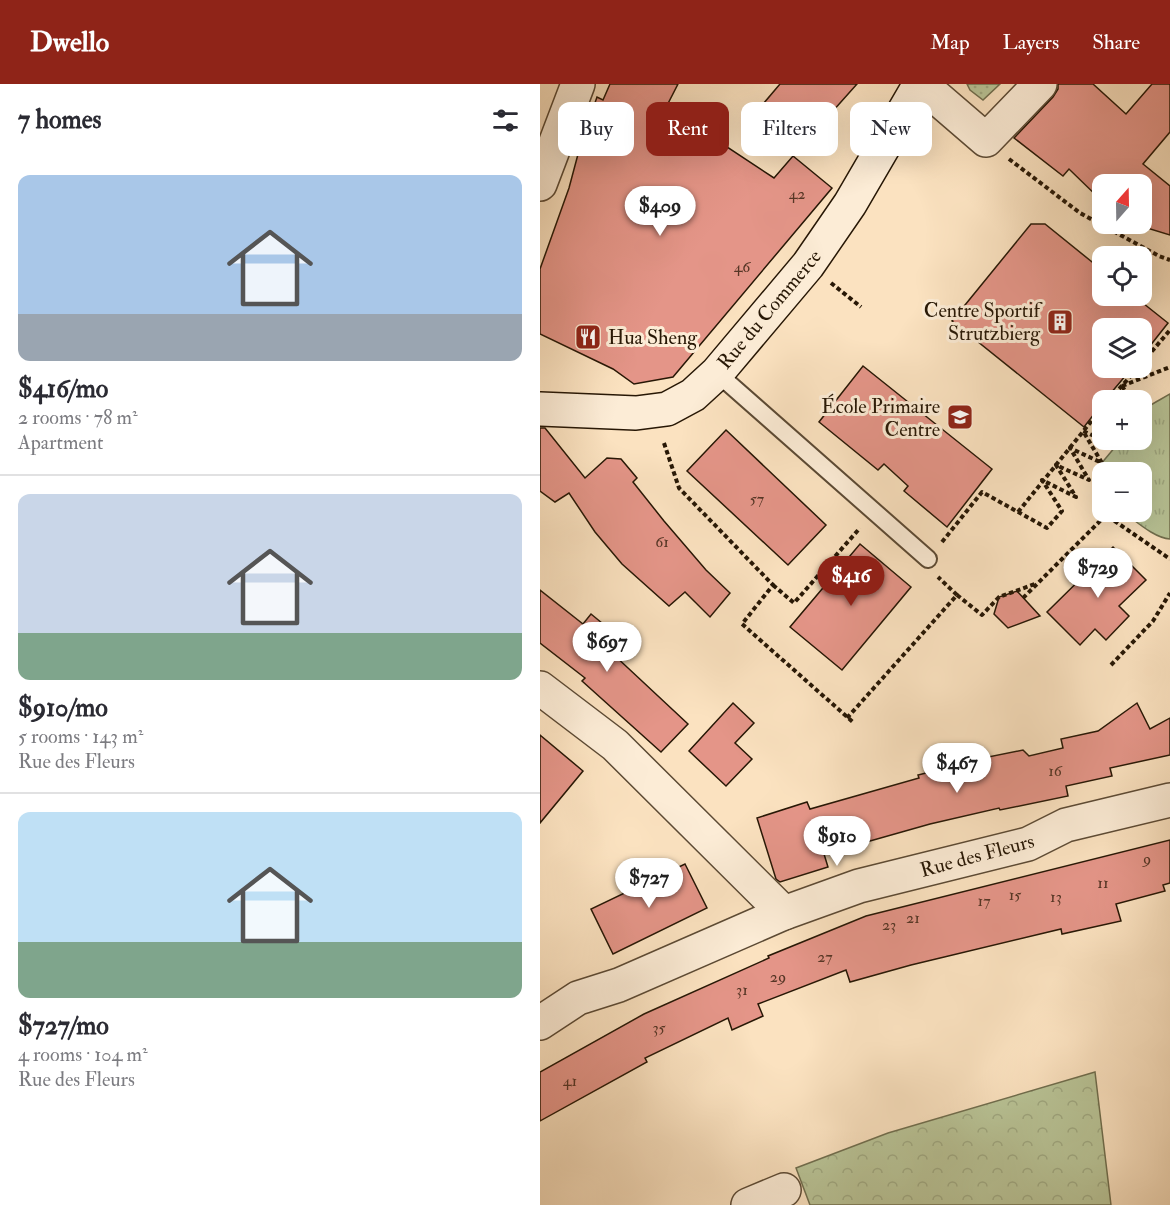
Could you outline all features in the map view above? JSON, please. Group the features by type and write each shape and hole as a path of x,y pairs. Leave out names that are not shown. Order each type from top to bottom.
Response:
{"street":[{"path":"540,184 578,84"},
{"path":"920,84 986,140 1040,84"},
{"name":"Rue du Commerce","path":"540,409 636,413 667,409 693,395 717,373 808,265 850,204 920,84"},
{"path":"540,687 615,746 784,913"},
{"name":"Rue des Fleurs","path":"540,1023 578,998 619,985 784,913 859,886 1028,844 1066,825 1170,800"},
{"path":"748,1205 784,1190"}],"lane":[{"path":"717,373 928,559"}],"path":[{"path":"986,140 1028,175 1080,213 1170,260"},
{"path":"808,265 861,307"},
{"path":"1152,351 1170,330"},
{"path":"1122,386 1170,367"},
{"path":"1119,390 1129,378"},
{"path":"1122,386 1125,390"},
{"path":"1018,512 1092,421"},
{"path":"1083,431 1092,435"},
{"path":"1070,448 1102,463 1083,431"},
{"path":"664,443 679,488 773,585 794,603 874,511"},
{"path":"1056,465 1089,480 1070,448"},
{"path":"1042,480 1076,497 1056,465"},
{"path":"1038,583 999,597 982,615 932,571 928,559 982,492 1047,528 1062,511 1042,480"},
{"path":"963,505 968,509"},
{"path":"1023,598 1106,515 1170,559"},
{"path":"773,585 742,624 854,723"},
{"path":"1111,665 1153,621 1170,592"},
{"path":"847,718 957,595"}],"green space":[{"path":"967,84 1000,84 983,100 970,90"},
{"path":"1170,394 1170,539 1152,532 1138,522 1152,522 1152,462 1103,462 1113,450 1152,450 1153,403"},
{"path":"1095,1072 1111,1205 810,1205 796,1168 888,1133"}],"building":[{"path":"610,84 678,84 669,102 646,102 646,156 729,156 729,148 774,178 793,156 832,188 673,377 634,384 613,369 540,334 540,269 569,188 578,156 634,156 634,102 595,102 597,97 603,100"},
{"path":"780,84 857,84 838,105 838,102 765,102"},
{"path":"1058,84 1093,84 1126,114 1152,84 1170,84 1170,132 1143,164 1170,186 1170,235 1152,230 1152,174 1092,174 1092,191 1069,169 1063,176 1014,138 1058,89"},
{"name":"Centre Sportif Strutzbierg","path":"1031,224 1045,224 1092,262 1092,306 1147,306 1168,323 1152,343 1152,318 1092,318 1092,378 1124,378 1113,390 1092,390 1092,417 1084,427 952,321"},
{"path":"863,366 992,469 947,527 904,491 908,486 884,464 878,470 819,422"},
{"path":"540,428 545,428 585,478 607,458 621,459 637,478 633,482 664,521 706,570 730,593 710,617 685,592 669,606 622,564 595,532 569,493 555,502 540,491"},
{"path":"726,430 826,525 788,565 687,471"},
{"path":"860,544 911,587 842,670 790,627"},
{"path":"1113,547 1146,580 1119,606 1129,616 1106,640 1095,629 1080,645 1047,612"},
{"path":"540,590 583,624 591,614 608,628 598,640 688,724 661,752 582,681 585,678 540,643"},
{"path":"1017,591 1040,616 1008,628 994,614 999,597"},
{"path":"733,703 754,723 735,743 752,759 726,786 689,751"},
{"path":"1137,703 1150,729 1170,718 1170,755 1110,768 1112,776 1066,786 1068,796 1000,810 999,808 930,824 824,854 828,867 780,882 776,879 757,818 807,802 810,809 919,778 918,775 942,769 944,777 990,766 988,757 1023,750 1029,756 1063,748 1061,739 1098,731"},
{"path":"540,735 583,771 540,823"},
{"path":"1170,840 1170,883 1163,885 1165,891 1116,904 1121,921 1062,934 1061,929 850,982 846,970 758,1004 763,1016 732,1030 728,1018 645,1058 647,1062 540,1121 540,1072 644,1014 769,958 768,956 866,916"},
{"path":"685,864 707,908 613,954 591,909"}],"place":[{"name":"Centre Sportif Strutzbierg","path":"1060,322"},
{"name":"Hua Sheng","path":"588,337"},
{"name":"École Primaire Centre","path":"960,417"}]}
